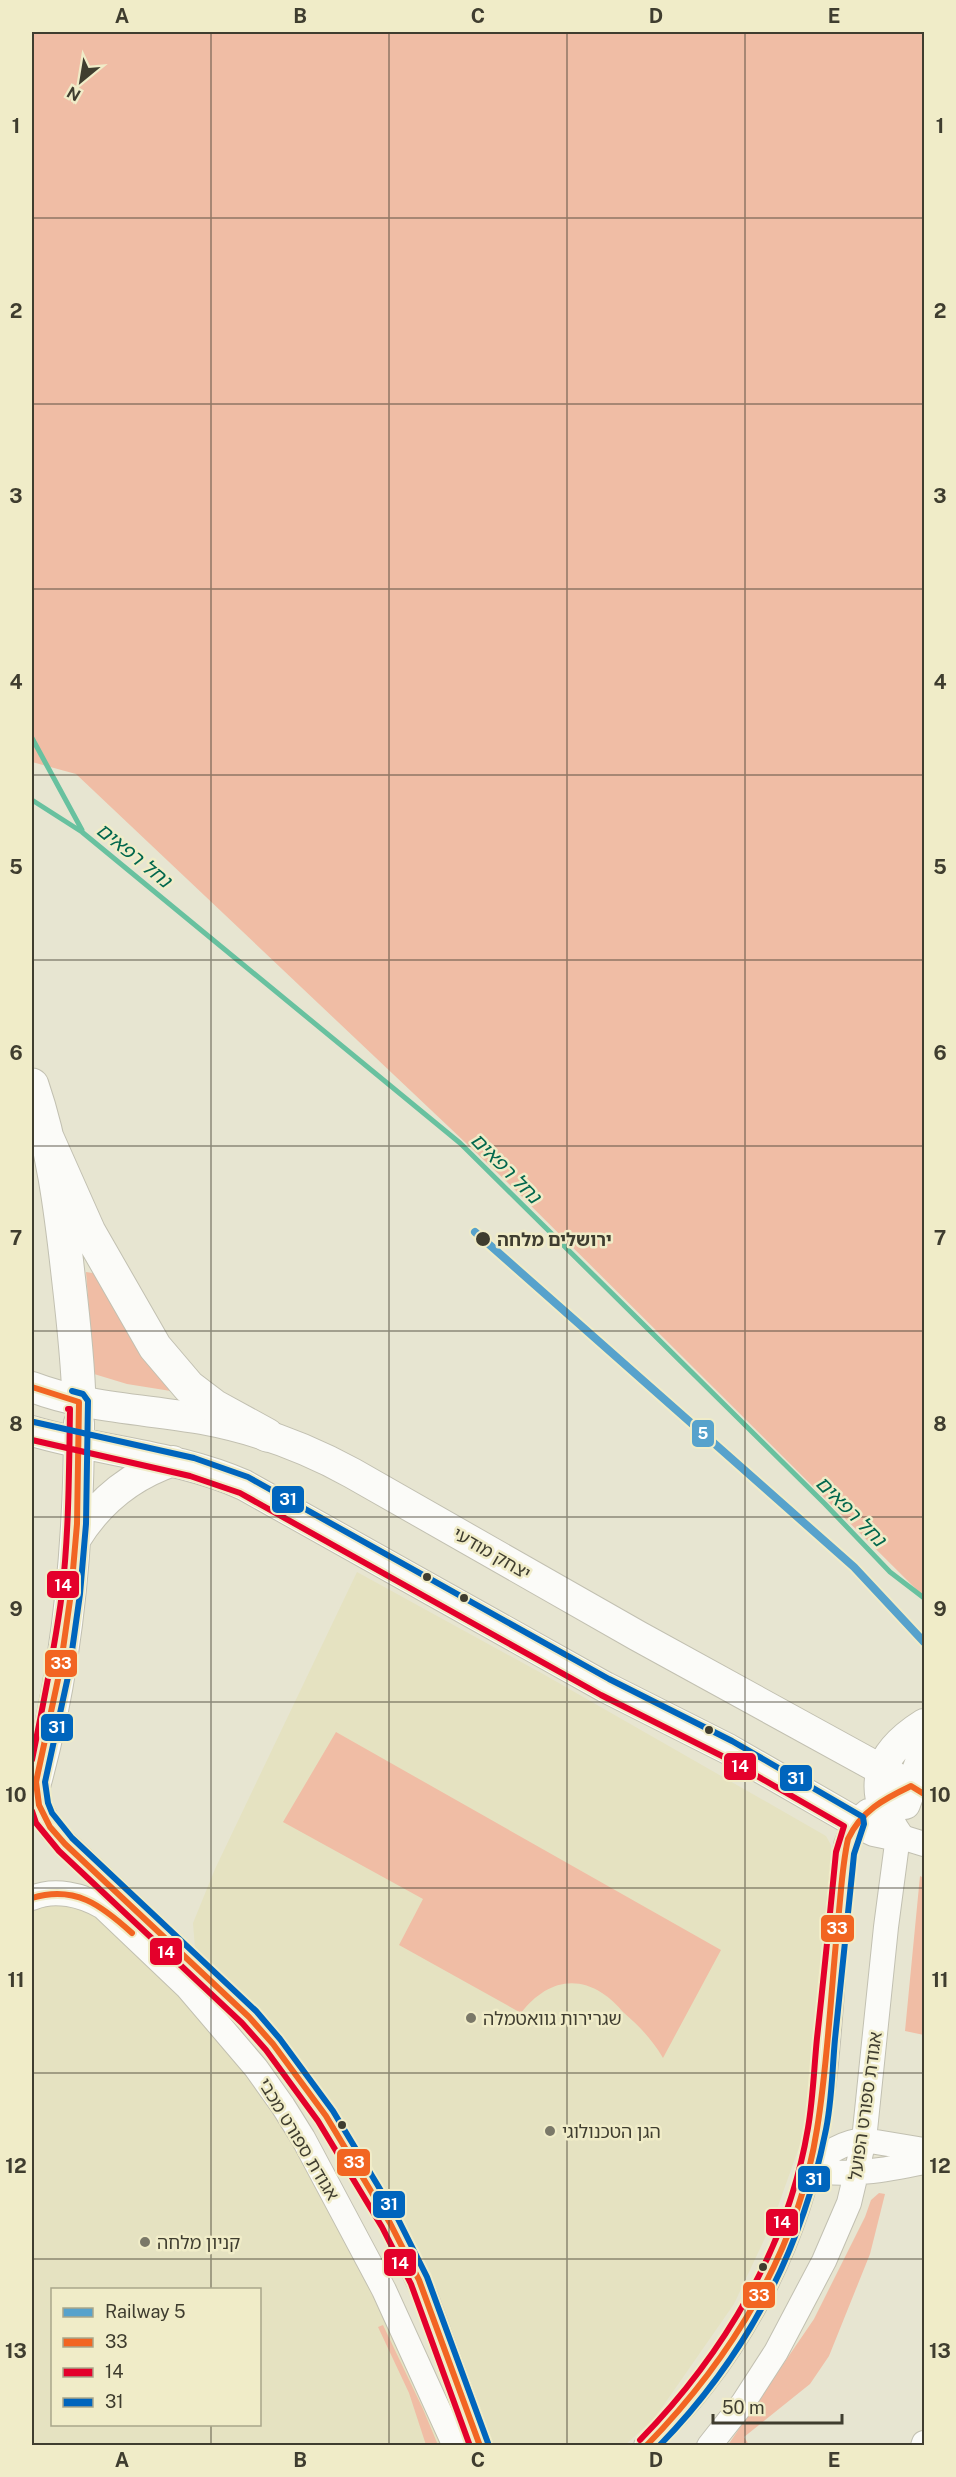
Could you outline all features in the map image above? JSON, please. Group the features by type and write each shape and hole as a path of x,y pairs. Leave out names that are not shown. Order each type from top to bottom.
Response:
{"highway":[{"path":"32,1085 45,1133 62,1220 79,1402"},
{"path":"45,1133 93,1241 154,1347 189,1387 214,1406 267,1435"}],"main road":[{"name":"יצחק מודעי","path":"32,1387 79,1402 200,1419 267,1435 307,1450 918,1790"},
{"path":"34,1790 60,1670 71,1593 79,1402"},
{"path":"32,1431 79,1444 174,1461 222,1475 265,1496 606,1687 728,1749 855,1822 874,1831 911,1840"},
{"path":"75,1540 106,1500 146,1472 174,1461"},
{"path":"911,1840 881,1803 878,1786 881,1769 894,1749 924,1724"},
{"path":"911,1840 924,1752"}],"street":[{"name":"אגודת ספורט מכבי","path":"34,1790 39,1806 52,1830 249,2017 273,2044 327,2116 390,2223 419,2280 480,2445"},
{"path":"646,2445 700,2387 744,2324 779,2254 808,2170 821,2097 848,1839 855,1822 881,1803 918,1790"},
{"name":"אגודת ספורט הפועל","path":"709,2445 743,2403 788,2331 840,2226 858,2172 864,2140 886,1927 911,1840"},
{"name":"אגודת ספורט מכבי","path":"32,1898 71,1894 90,1899 103,1907 187,1987 256,2068 303,2138 384,2290 455,2445"},
{"path":"808,2170 839,2147 864,2140 924,2150"},
{"path":"808,2170 833,2173 858,2172 924,2162"}],"shaded area":[{"path":"32,32 924,32 924,1597 506,1181 76,774 32,762"},
{"path":"86,1272 99,1274 121,1320 140,1350 177,1392 127,1384 94,1374"},
{"name":"הגן הטכנולוגי","path":"357,1572 543,1674 826,1836 831,1845 835,1901 812,2111 772,2223 734,2304 654,2419 625,2445 492,2445 453,2338 268,2028 195,1948 193,1923 215,1869"},
{"path":"336,1732 721,1950 663,2058 634,2022 608,1997 590,1987 568,1983 558,1985 538,1996 521,2013 399,1945 423,1899 283,1822"},
{"path":"920,1876 924,1878 924,2035 905,2031"},
{"path":"32,1898 90,1899 256,2068 455,2445 32,2446"},
{"path":"879,2193 885,2194 870,2254 829,2356 810,2384 744,2437 749,2445 728,2445 814,2319 865,2217 871,2200"},
{"path":"383,2325 438,2445 426,2445 409,2393 378,2327"}],"waterway":[{"path":"32,738 82,830"},
{"name":"נחל רפאים","path":"32,800 82,832 460,1143 825,1504 890,1572 924,1598"}],"rail line":[{"name":"5","path":"475,1232 854,1567 924,1642"}],"transit line":[{"name":"33","path":"32,1387 79,1402 77,1524 71,1593 60,1670 36,1782 39,1805 50,1827 65,1844 249,2017 273,2044 326,2116 390,2223 419,2280 480,2446"},
{"name":"31","path":"72,1391 83,1394 88,1401 86,1524 80,1594 69,1672 45,1782 48,1803 52,1813 72,1838 256,2011 280,2039 333,2111 398,2219 427,2277 488,2443"},
{"name":"14","path":"32,1760 62,1593 68,1501 70,1409 68,1409"},
{"name":"31","path":"34,1422 194,1458 248,1477 609,1679 732,1741 863,1817 864,1824 854,1854 827,2123 801,2221 765,2302 743,2340 690,2412 659,2446"},
{"name":"14","path":"32,1440 190,1476 240,1493 601,1695 724,1757 844,1826 836,1852 810,2117 798,2172 785,2215 748,2297 724,2336 670,2407 640,2440"},
{"name":"33","path":"646,2446 706,2377 732,2340 777,2260 794,2218 808,2174 821,2104 844,1859 848,1839 853,1829 867,1813 883,1801 911,1786 924,1794"},
{"name":"14","path":"32,1811 36,1823 59,1851 242,2023 266,2050 318,2121 382,2227 411,2284 470,2446"},
{"name":"33","path":"32,1898 61,1894 86,1900 98,1906 132,1933"}],"place":[{"name":"ירושלים מלחה","path":"483,1239"},
{"name":"שגרירות גוואטמלה","path":"471,2018"},
{"name":"הגן הטכנולוגי","path":"550,2131"},
{"name":"קניון מלחה","path":"145,2242"}]}
